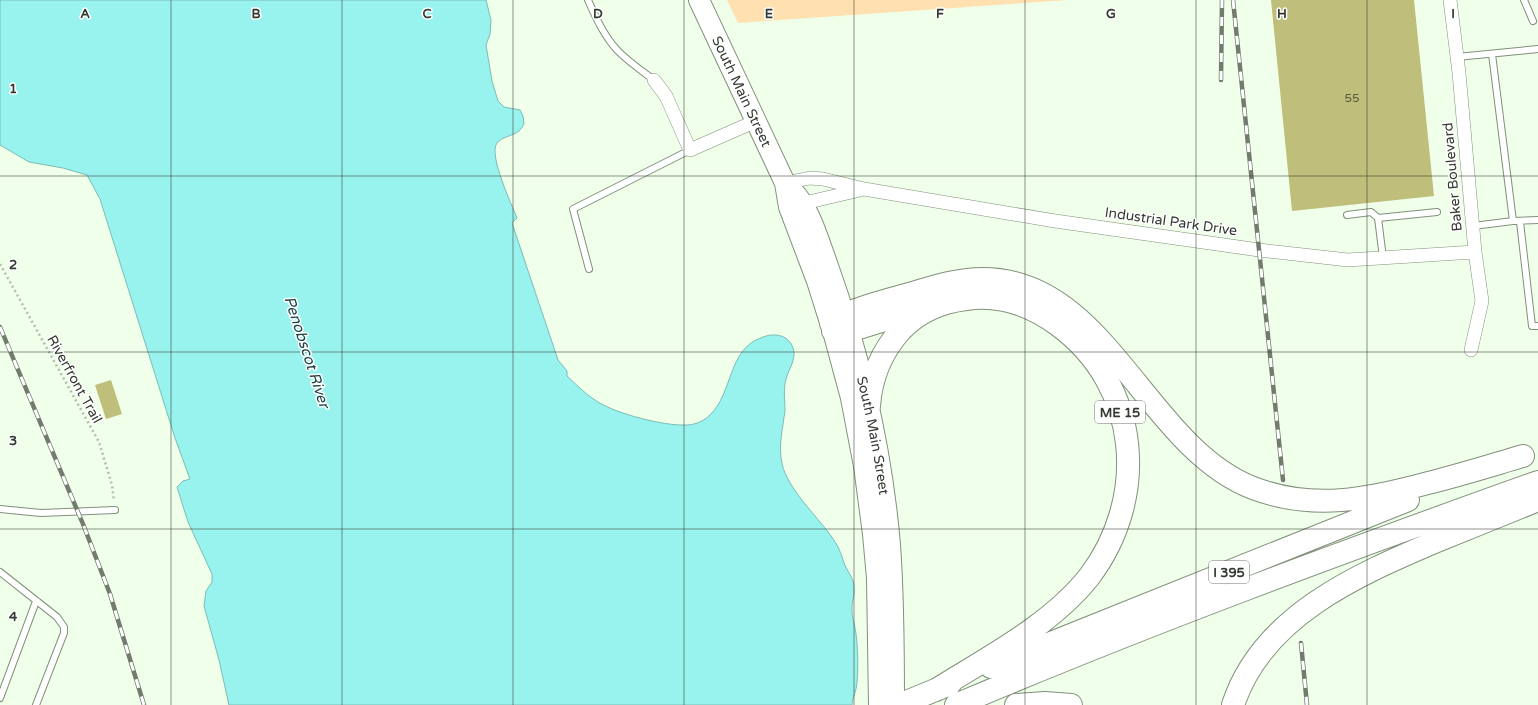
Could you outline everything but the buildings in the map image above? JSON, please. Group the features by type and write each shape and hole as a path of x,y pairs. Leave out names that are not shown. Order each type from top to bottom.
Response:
{"highway":[{"path":"839,325 937,286 969,279 1001,280 1034,290 1062,307 1090,330 1169,423 1200,456 1221,472 1242,483 1259,490 1288,497 1328,501 1368,498 1448,478 1531,453"},
{"name":"ME 15","path":"868,406 873,378 880,360 891,343 912,320 928,309 939,304 977,297 1000,298 1023,305 1043,314 1069,334 1093,358 1114,395 1124,428 1129,464 1126,496 1120,519 1106,550 1088,578 1068,600 1045,619 936,690"},
{"path":"839,325 939,304"},
{"name":"I 395","path":"899,705 1113,618 1531,453"},
{"name":"I 395","path":"956,705 1242,590 1538,482"},
{"path":"1233,705 1244,678 1266,646 1295,618 1317,602 1355,579 1381,566 1538,500"},
{"path":"1016,705 1044,703 1071,705"}],"main road":[{"name":"South Main Street","path":"699,0 785,183 795,192 796,205 818,238 839,325 871,511 878,598 879,705"},
{"name":"South Main Street","path":"839,325 868,406 881,476 890,544 893,607 894,705"}],"street":[{"name":"Baker Boulevard","path":"1450,0 1457,57 1475,252 1482,301 1471,350"},
{"path":"654,80 666,96 690,150 756,122"},
{"name":"Industrial Park Drive","path":"785,183 810,178 864,189 1054,221 1259,250 1348,260 1475,252"},
{"name":"Industrial Park Drive","path":"796,205 864,189"}],"lane":[{"path":"588,0 607,38 628,60 654,80"},
{"path":"1524,0 1533,21"},
{"path":"1457,57 1538,49"},
{"path":"1492,54 1513,221"},
{"path":"589,269 573,209 690,150"},
{"path":"1346,215 1371,212 1378,218 1383,258"},
{"path":"1378,218 1437,212"},
{"path":"1473,226 1513,221 1520,222 1538,220"},
{"path":"1520,222 1532,326 1538,326"},
{"path":"0,509 41,513 115,510"},
{"path":"0,572 57,617 64,627 64,633 36,705"},
{"path":"0,698 1,690 35,604 38,601"}],"path":[{"name":"Riverfront Trail","path":"0,264 99,442 112,485 115,510"}],"shaded area":[{"path":"727,0 1068,0 738,23"}],"water":[{"name":"Penobscot River","path":"0,0 486,0 491,20 490,34 486,45 492,81 498,101 504,107 520,110 523,116 524,124 519,131 501,139 497,143 495,149 498,169 517,218 512,223 558,360 567,371 567,376 594,399 617,411 666,424 689,425 705,419 717,406 723,395 736,361 750,344 763,337 778,335 784,337 792,345 794,357 785,383 785,410 781,443 782,464 790,483 796,492 836,543 854,584 852,613 857,641 858,667 857,683 852,705 229,705 219,660 204,606 206,591 212,582 212,574 188,522 177,487 183,481 190,479 175,438 100,199 87,175 63,168 29,162 0,145"}],"railway":[{"path":"1221,80 1222,0"},
{"path":"1233,0 1283,480"},
{"path":"0,327 83,524 110,594 144,705"},
{"path":"1301,643 1307,705"}]}
